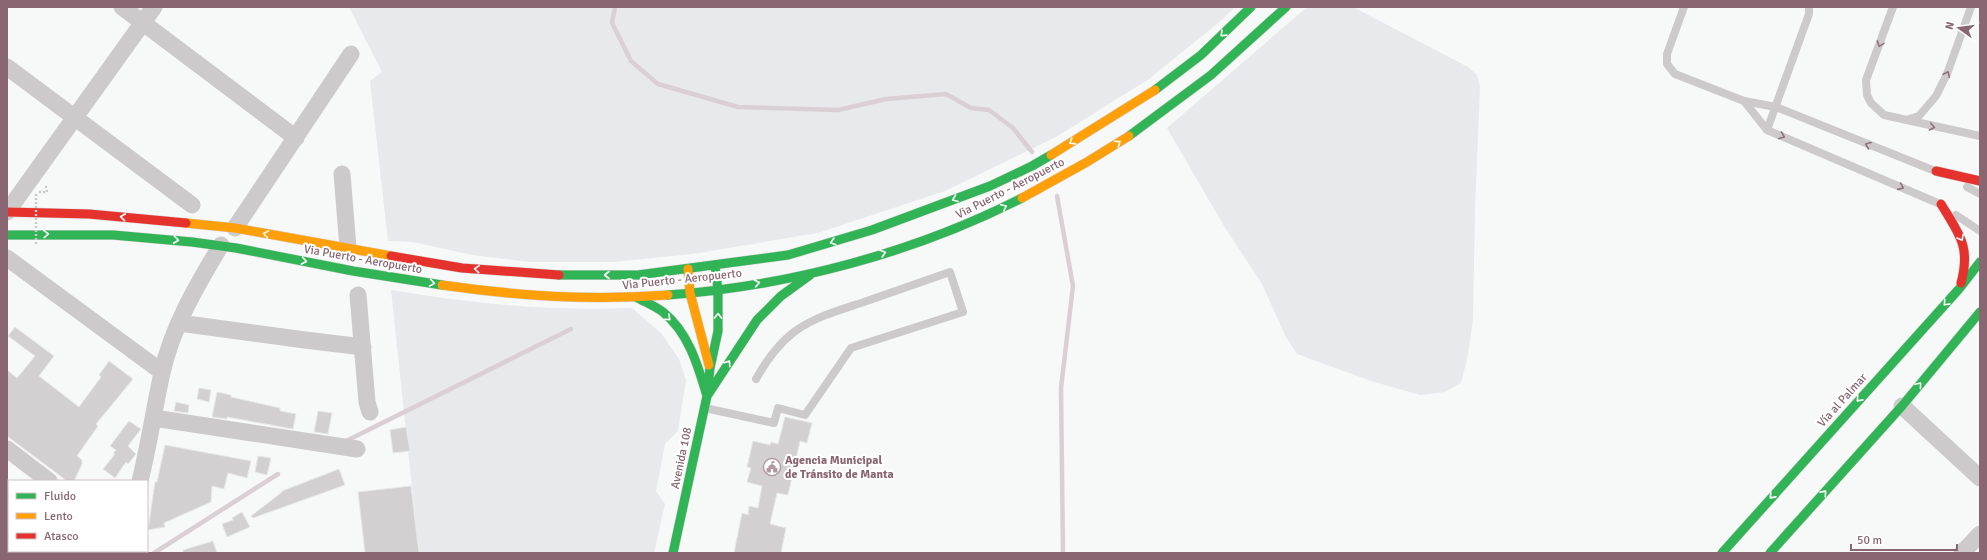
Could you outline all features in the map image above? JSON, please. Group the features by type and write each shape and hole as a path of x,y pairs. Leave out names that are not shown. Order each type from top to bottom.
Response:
{"main road":[{"name":"Via Puerto - Aeropuerto","path":"7,212 89,214 235,228 462,268 555,275 638,274 715,266 788,255 872,230 990,186 1032,166 1160,87 1201,55 1251,7"},
{"name":"Via Puerto - Aeropuerto","path":"7,235 84,233 221,245 355,271 510,294 586,299 636,297 718,290 814,272 852,263 949,232 1009,205 1093,160 1176,104 1252,40 1286,7"},
{"path":"1936,171 1980,181"},
{"path":"1941,204 1964,242 1967,255 1967,266 1959,289"},
{"name":"Vía al Palmar","path":"1722,553 1959,289 1980,262"},
{"name":"Avenida 108","path":"673,553 707,396 710,368 718,331 718,290 715,266"},
{"name":"Avenida 108","path":"688,269 690,292 710,368"},
{"path":"707,396 757,320 781,296 814,272"},
{"path":"636,297 667,316 682,331 694,357 707,396"},
{"path":"1770,553 1902,406 1980,312"}],"street":[{"path":"122,7 296,138"},
{"path":"7,212 154,7"},
{"path":"235,228 351,54"},
{"path":"7,67 192,205"},
{"path":"342,174 348,248"},
{"path":"140,480 154,418 162,372 179,322 198,283 221,245"},
{"path":"7,258 162,372"},
{"path":"358,295 367,402 370,412"},
{"path":"179,322 305,340 363,346"},
{"path":"1902,406 1980,478"},
{"path":"154,418 357,449"},
{"path":"7,448 48,480"},
{"path":"1962,553 1980,534"}],"lane":[{"path":"1684,7 1667,54 1669,67 1675,74 1744,101 1776,107 1936,171 1980,194"},
{"path":"1767,130 1809,14 1809,7"},
{"path":"1893,7 1866,80 1867,96 1877,110 1884,115 1903,121 1980,136"},
{"path":"1903,121 1919,116 1936,96 1947,74 1971,7"},
{"path":"1744,101 1767,130 1941,204 1980,231"},
{"path":"704,408 774,423 778,408 805,415 850,348 963,312 950,272 838,310 812,322 794,332 779,346 766,361 756,379"}],"path":[{"path":"36,192 36,244"}],"shaded area":[{"path":"349,7 1235,7 1223,19 1149,79 1056,137 945,191 818,233 692,254 613,262 530,262 472,255 413,242 388,241 370,81 382,72"},
{"path":"1307,7 1353,7 1468,67 1477,75 1480,87 1475,209 1473,319 1468,355 1461,383 1445,392 1420,395 1371,381 1297,354 1286,337 1262,284 1224,226 1167,128"},
{"path":"391,290 481,303 601,309 632,308 661,333 679,359 686,380 678,431 665,444 656,491 665,504 654,553 419,553"}],"building":[{"path":"15,327 54,356 39,376 79,407 101,377 99,375 109,361 133,379 96,424 98,426 77,456 82,460 82,464 74,480 66,480 7,436 7,370 17,378 35,356 8,336"},
{"path":"199,388 211,390 209,402 197,399"},
{"path":"217,392 231,395 231,397 280,408 280,411 296,414 293,429 227,417 227,419 212,417"},
{"path":"176,402 189,405 188,413 174,411"},
{"path":"318,411 332,413 328,434 314,432"},
{"path":"785,417 812,423 807,443 800,441 788,495 777,493 770,524 786,528 781,553 734,553 742,513 748,515 749,506 758,508 762,486 747,482 751,468 747,467 753,441 770,445 771,442 778,444"},
{"path":"129,421 141,429 128,446 136,454 128,464 126,462 115,478 103,469 115,454 113,453 116,450 110,446"},
{"path":"406,427 410,451 393,453 390,430"},
{"path":"165,445 251,461 247,478 228,473 224,489 212,486 211,502 164,523 165,527 148,530 155,482 157,482"},
{"path":"258,456 271,458 267,475 255,472"},
{"path":"339,469 345,485 253,518 251,516 282,491"},
{"path":"411,486 419,553 365,553 358,492"},
{"path":"242,512 250,527 227,537 222,524 233,520 232,518"},
{"path":"213,541 217,553 183,553 183,550"}],"waterway":[{"path":"615,7 612,23 631,61 658,84 738,107 838,110 886,99 946,94 971,108 989,110 1013,128 1032,152"},
{"path":"1057,196 1073,286 1061,388 1063,553"},
{"path":"346,441 571,329"},
{"path":"154,553 278,474"}],"traffic: fast":[{"path":"1155,90 1201,55 1251,7"},
{"path":"1129,136 1211,75 1286,7"},
{"path":"559,275 638,275 788,255 872,230 990,186 1051,155"},
{"path":"668,295 714,291 759,284 850,264 938,235 981,218 1022,198"},
{"path":"7,235 113,235 192,242 236,248 353,271 442,285"},
{"path":"1722,553 1959,289 1980,262"},
{"path":"673,553 707,396 710,368 718,331 718,290 715,266"},
{"path":"707,396 757,320 781,296 810,275"},
{"path":"636,297 663,312 680,330 696,362 707,396"},
{"path":"1770,553 1902,406 1980,312"}],"traffic: slow":[{"path":"1051,155 1155,90"},
{"path":"1022,198 1087,162 1129,136"},
{"path":"186,223 235,228 391,256"},
{"path":"688,269 690,293 709,365"},
{"path":"442,285 526,295 611,298 668,295"}],"traffic: jam":[{"path":"1936,171 1980,181"},
{"path":"1941,204 1962,241 1965,259 1961,283"},
{"path":"7,212 89,214 186,223"},
{"path":"391,256 462,268 559,275"}],"place":[{"name":"Agencia Municipal de Tránsito de Manta","path":"772,467"}]}
